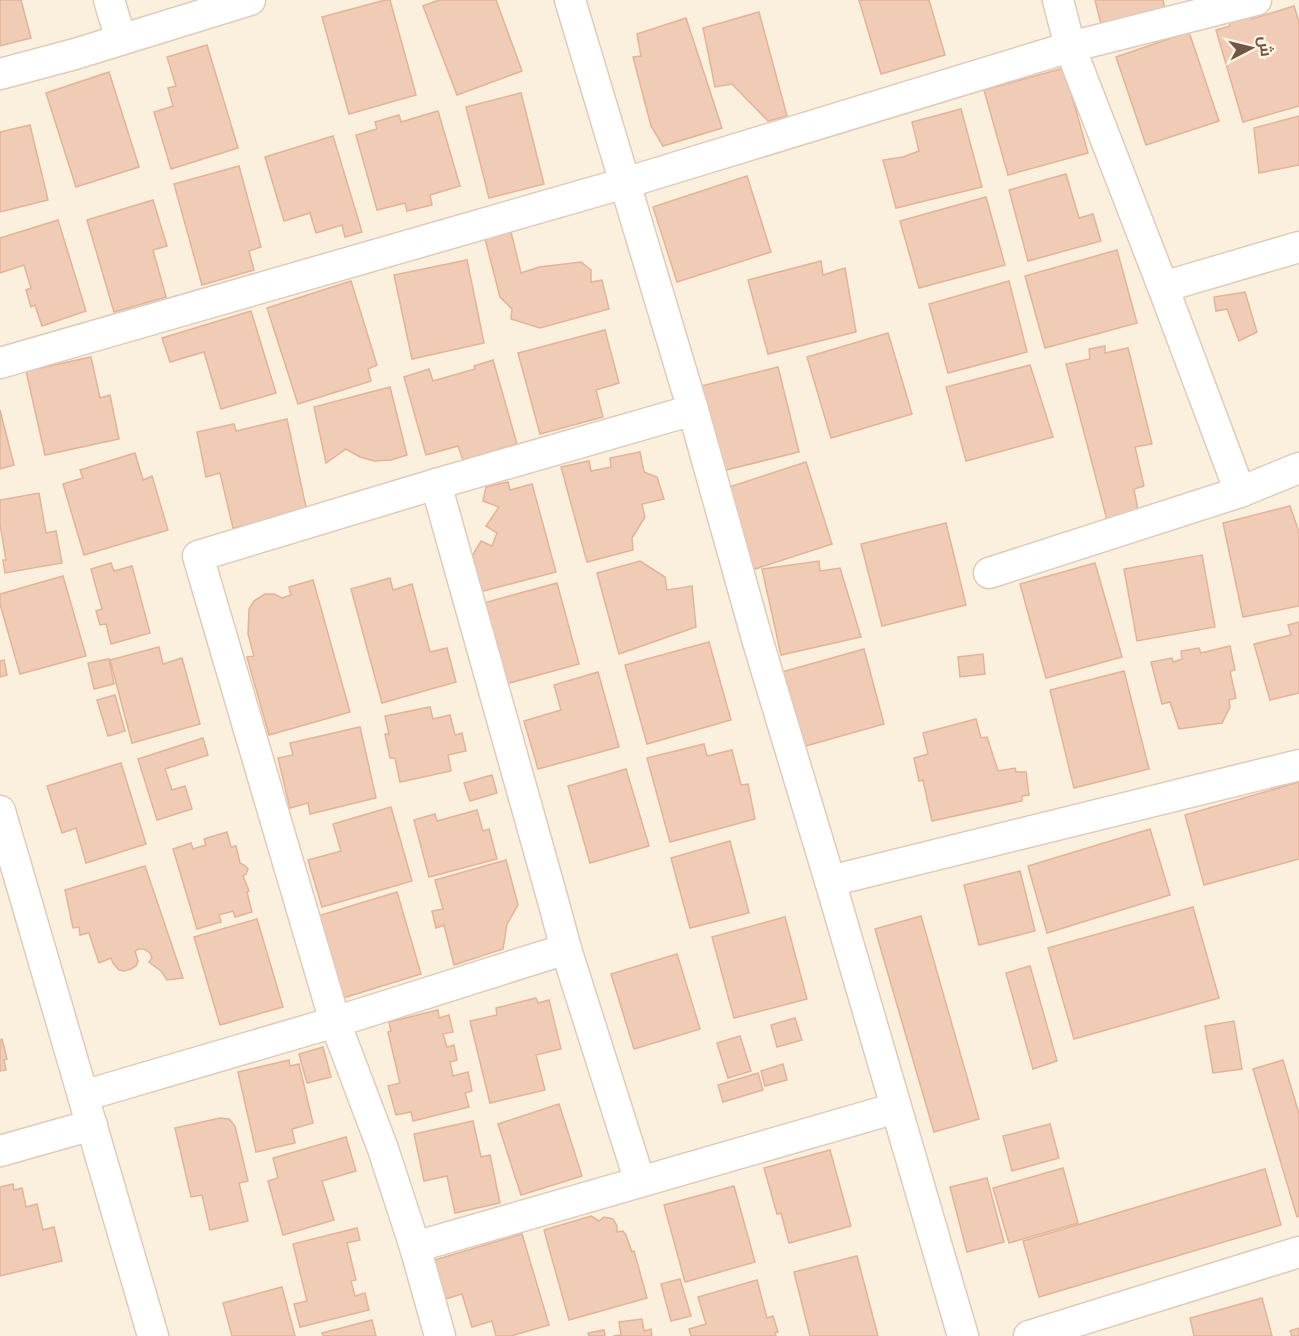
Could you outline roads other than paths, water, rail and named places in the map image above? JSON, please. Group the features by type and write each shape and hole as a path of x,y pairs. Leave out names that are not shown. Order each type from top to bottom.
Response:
{"street":[{"path":"109,0 121,40"},
{"path":"0,74 75,54 250,0"},
{"path":"570,0 693,410 758,642 963,1336"},
{"path":"1058,0 1070,47 1240,492"},
{"path":"0,363 625,183 1070,47 1256,0"},
{"path":"1163,286 1299,247"},
{"path":"440,1336 415,1247 383,1149 335,1022 198,556 693,410"},
{"path":"989,573 1240,492 1299,468"},
{"path":"436,484 566,949 640,1182"},
{"path":"830,881 1299,765"},
{"path":"0,811 9,873 83,1096 153,1336"},
{"path":"83,1096 335,1022 566,949"},
{"path":"415,1247 896,1108"},
{"path":"0,1151 92,1125"},
{"path":"1029,1336 1299,1252"}]}
